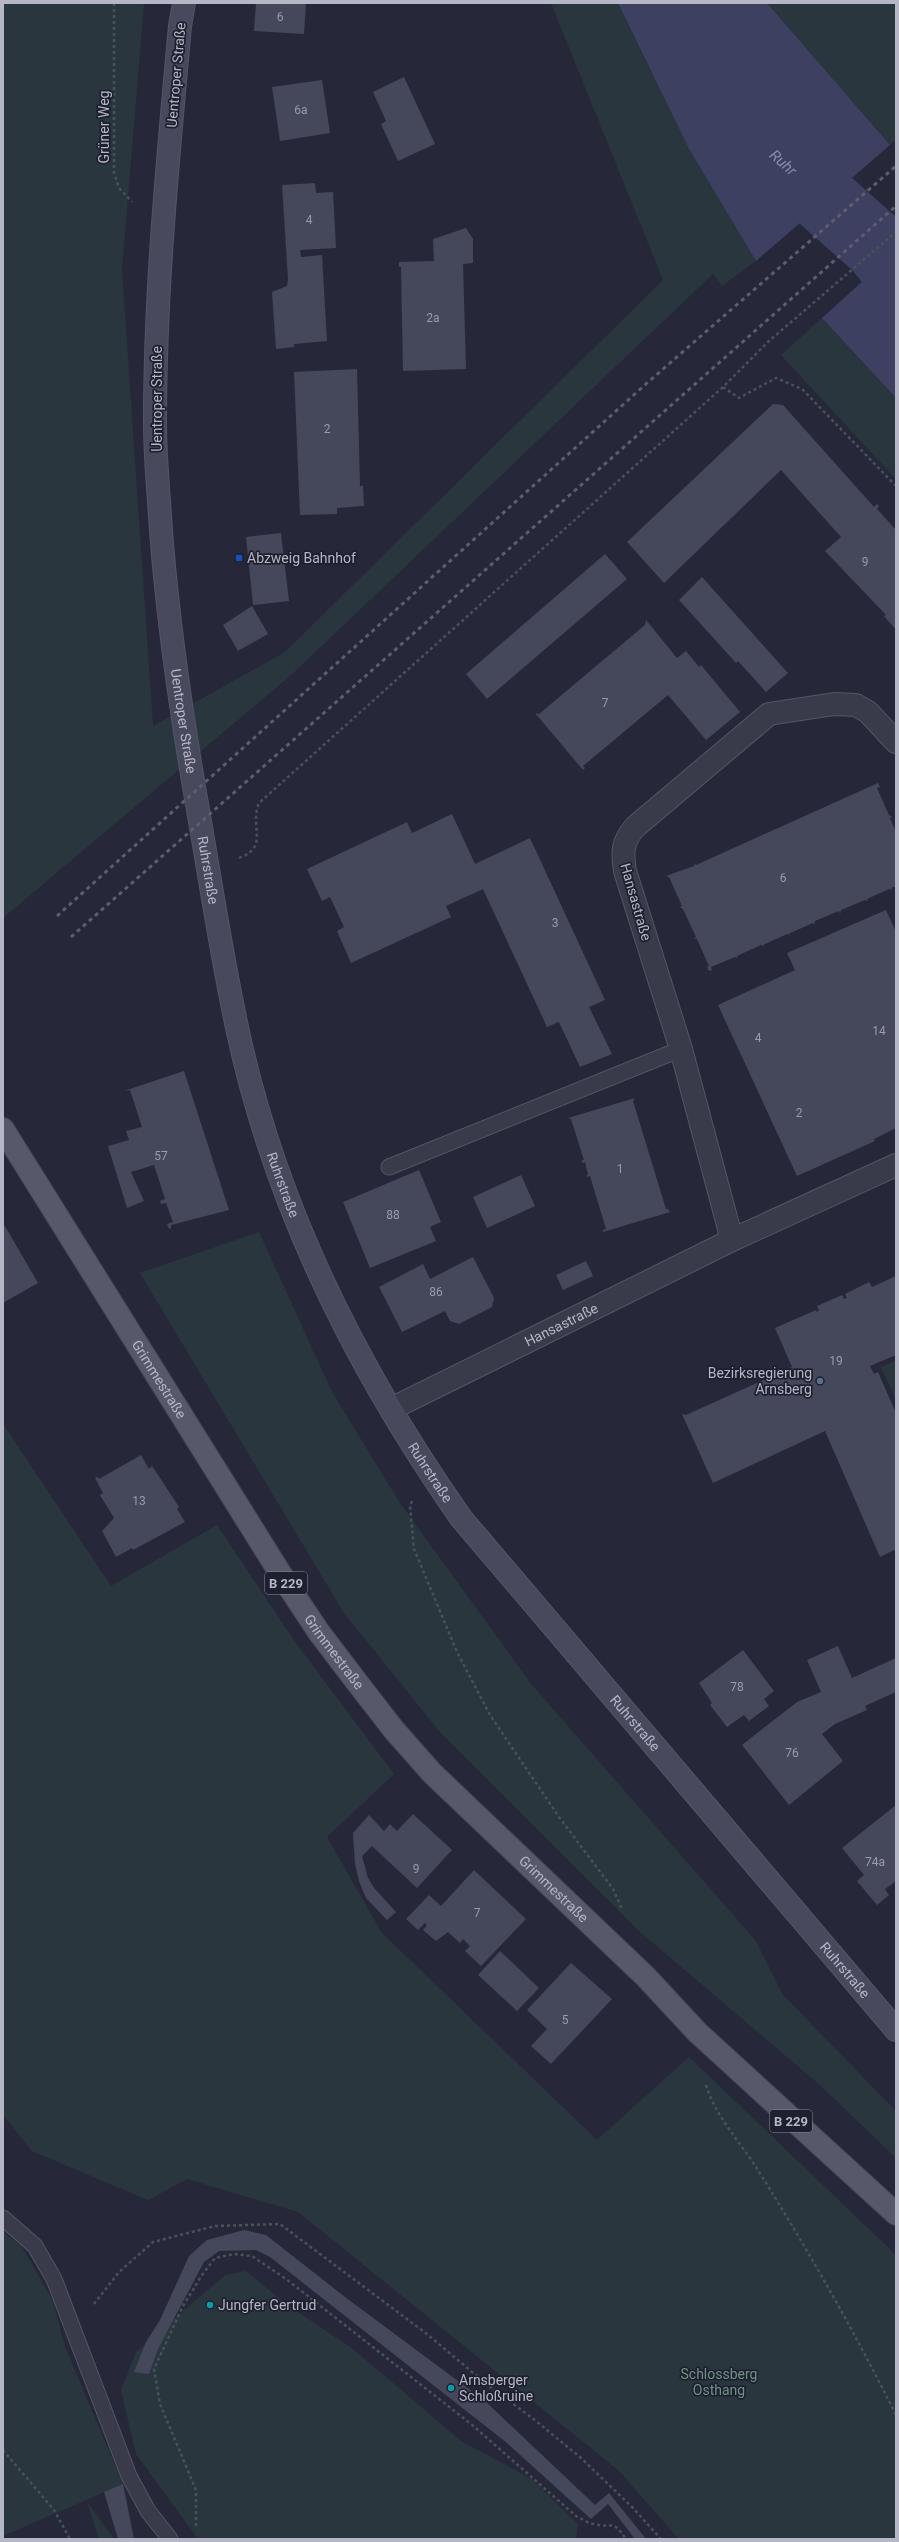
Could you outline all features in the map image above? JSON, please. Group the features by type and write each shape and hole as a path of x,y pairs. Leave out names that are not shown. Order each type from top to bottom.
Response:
{"main road":[{"name":"Uentroper Straße","path":"184,3 180,26 162,232 154,426 164,580 177,687 195,793"},
{"name":"Ruhrstraße","path":"195,793 238,1034 270,1149 307,1248 348,1335 426,1467 461,1518 896,2030"},
{"name":"Grimmestraße","path":"3,1128 232,1498 318,1631 394,1730 432,1774 646,1977 697,2032 896,2214"}],"street":[{"name":"Hansastraße","path":"732,1240 681,1049 625,871 622,852 626,837 634,827 769,714 834,704 856,705 868,712 896,742"},
{"name":"Hansastraße","path":"391,1409 732,1240 896,1165"}],"lane":[{"path":"389,1167 681,1049"},
{"path":"3,2218 35,2246 54,2279 76,2333 108,2425 129,2476 148,2511 170,2539"}],"path":[{"name":"Grüner Weg","path":"114,3 114,172 119,188 162,232"},
{"path":"209,869 249,854 257,843 256,810 259,803 723,387 769,341 896,232"},
{"path":"723,387 739,398 776,378 796,385 802,389 896,486"},
{"path":"426,1467 410,1506 414,1550 454,1645 490,1715 559,1817 613,1889 623,1914"},
{"path":"705,2079 709,2093 730,2131 761,2174 857,2335 896,2415"},
{"path":"76,2333 96,2300 119,2272 153,2242 215,2226 280,2224 427,2334 553,2435 633,2508 661,2539"},
{"path":"196,2531 196,2490 160,2404 154,2369 183,2306 202,2275 215,2258 234,2254 252,2256 286,2278 471,2424 576,2516 594,2524 611,2524 618,2528 626,2539"},
{"path":"3,2450 54,2510 70,2539"}],"green space":[{"path":"3,3 144,3 122,270 153,726 285,652 663,280 551,3 618,3 689,149 756,261 722,286 713,274 290,676 3,918"},
{"path":"767,3 896,3 896,140 890,145"},
{"path":"822,318 896,398 896,479 781,355"},
{"path":"259,1232 332,1392 400,1503 532,1685 756,1941 783,1995 896,2111 896,2158 820,2085 639,1931 439,1731 344,1613 140,1273"},
{"path":"896,1360 896,1400 881,1367"},
{"name":"Schlossberg Osthang","path":"3,1424 111,1586 217,1525 293,1639 394,1774 327,1837 382,1933 597,2140 689,2057 896,2255 896,2539 679,2539 618,2470 298,2212 187,2179 148,2200 32,2151 3,2115"},
{"path":"3,2231 22,2247 53,2301 65,2347 123,2484 3,2536"},
{"path":"246,2271 286,2304 353,2349 461,2441 532,2479 578,2524 576,2539 198,2539 136,2454 121,2390 136,2352 225,2275"},
{"path":"87,2502 114,2539 99,2539"}],"water":[{"path":"618,3 767,3 890,145 756,261 689,149"},
{"path":"896,251 896,398 822,318"}],"building":[{"path":"256,3 306,3 304,34 254,31"},
{"path":"404,77 435,144 398,161 381,124 386,121 373,92"},
{"path":"322,80 330,133 280,141 272,87"},
{"path":"315,183 316,193 333,192 336,248 300,250 301,257 322,255 327,341 294,344 294,347 276,349 272,292 287,286 288,279 282,185"},
{"path":"466,228 473,239 473,263 463,264 466,369 403,371 401,267 399,267 399,262 434,261 433,239"},
{"path":"357,369 360,486 363,486 364,506 337,508 337,514 300,515 294,372"},
{"path":"773,404 783,405 874,507 877,504 879,506 877,509 896,530 896,630 884,616 886,615 825,551 841,537 781,470 664,583 627,542"},
{"path":"281,533 289,601 253,605 246,537"},
{"path":"605,554 627,579 487,699 466,674"},
{"path":"702,577 788,673 766,692 738,661 736,663 679,600"},
{"path":"252,606 268,634 238,651 223,625"},
{"path":"646,620 677,658 686,651 699,667 701,665 740,712 706,740 668,695 583,766 585,768 583,770 535,713 539,714 645,625"},
{"path":"878,783 880,787 877,788 889,815 892,817 890,818 896,832 896,886 891,888 893,890 889,889 867,899 868,901 865,900 841,910 840,914 839,911 815,921 814,925 813,923 788,934 790,936 787,934 763,945 764,947 761,945 737,956 738,958 735,957 711,967 712,970 709,971 707,967 709,966 697,939 694,938 696,937 683,909 680,907 682,906 669,877 666,876 694,866 695,863 696,865"},
{"path":"452,814 475,864 530,838 605,1000 589,1007 612,1054 580,1067 559,1022 547,1027 483,889 446,906 451,917 351,963 337,931 344,927 330,897 322,901 307,869 407,822 412,833"},
{"path":"886,910 896,932 896,1128 874,1139 875,1141 797,1176 718,1005 795,970 787,953"},
{"path":"184,1071 229,1210 171,1225 171,1228 169,1229 167,1224 173,1222 166,1203 161,1204 160,1201 165,1199 154,1165 131,1172 144,1201 127,1208 108,1146 129,1140 126,1131 142,1127 130,1090 124,1091"},
{"path":"635,1098 633,1101 666,1209 670,1212 603,1232 603,1230 606,1229 590,1176 586,1177 588,1174 585,1162 582,1163 582,1160 584,1160 571,1119 568,1118"},
{"path":"419,1170 441,1222 430,1227 436,1241 370,1268 343,1202"},
{"path":"521,1175 535,1206 487,1228 473,1197"},
{"path":"5,1226 38,1283 3,1303 3,1227"},
{"path":"473,1257 494,1298 492,1307 459,1324 450,1321 445,1311 402,1332 379,1287 423,1264 430,1279"},
{"path":"586,1261 593,1276 563,1290 556,1275"},
{"path":"896,1276 896,1355 870,1366 874,1374 878,1372 896,1413 896,1549 880,1557 825,1431 713,1483 682,1414 686,1415 792,1367 775,1328 816,1310 817,1312 819,1310 817,1306 842,1295 844,1299 847,1298 845,1294 869,1282 872,1287"},
{"path":"141,1455 149,1469 152,1466 162,1481 179,1507 177,1509 185,1522 133,1550 132,1548 116,1557 102,1531 114,1518 100,1495 103,1493 95,1478 98,1477 99,1479"},
{"path":"838,1646 852,1678 896,1658 896,1692 865,1706 867,1710 835,1724 822,1734 843,1761 789,1805 742,1745 797,1702 821,1692 807,1660"},
{"path":"743,1650 774,1691 764,1699 769,1706 749,1721 744,1715 727,1727 710,1705 712,1703 699,1683"},
{"path":"896,1805 896,1881 885,1889 889,1895 877,1905 857,1881 864,1875 842,1848"},
{"path":"413,1814 452,1850 417,1888 372,1846 362,1856 368,1878 375,1889 396,1912 387,1920 366,1898 359,1881 355,1864 353,1833 369,1815 384,1831 390,1824 397,1831"},
{"path":"474,1870 526,1919 481,1966 465,1951 470,1946 463,1939 460,1943 448,1932 436,1941 423,1930 427,1925 425,1923 418,1930 406,1919 429,1895 441,1906"},
{"path":"500,1951 539,1988 517,2011 478,1975"},
{"path":"571,1963 612,1999 551,2064 531,2046 547,2029 527,2010"},
{"name":"Arnsberger Schloßruine","path":"244,2230 266,2235 345,2297 485,2401 595,2505 609,2493 646,2539 635,2539 608,2504 591,2519 507,2443 270,2257 256,2250 219,2251 204,2262 158,2349 149,2374 134,2372 146,2342 160,2320 189,2256 207,2240"},
{"path":"123,2484 134,2539 118,2539 104,2492"}],"waterway":[{"name":"Ruhr","path":"703,3 771,152 877,246 896,269"}],"railway":[{"path":"57,916 647,383 896,166"},
{"path":"71,937 896,206"}],"place":[{"name":"Abzweig Bahnhof","path":"239,558"},
{"name":"Bezirksregierung Arnsberg","path":"820,1381"},
{"name":"Jungfer Gertrud","path":"210,2305"},
{"name":"Arnsberger Schloßruine","path":"451,2388"}]}
